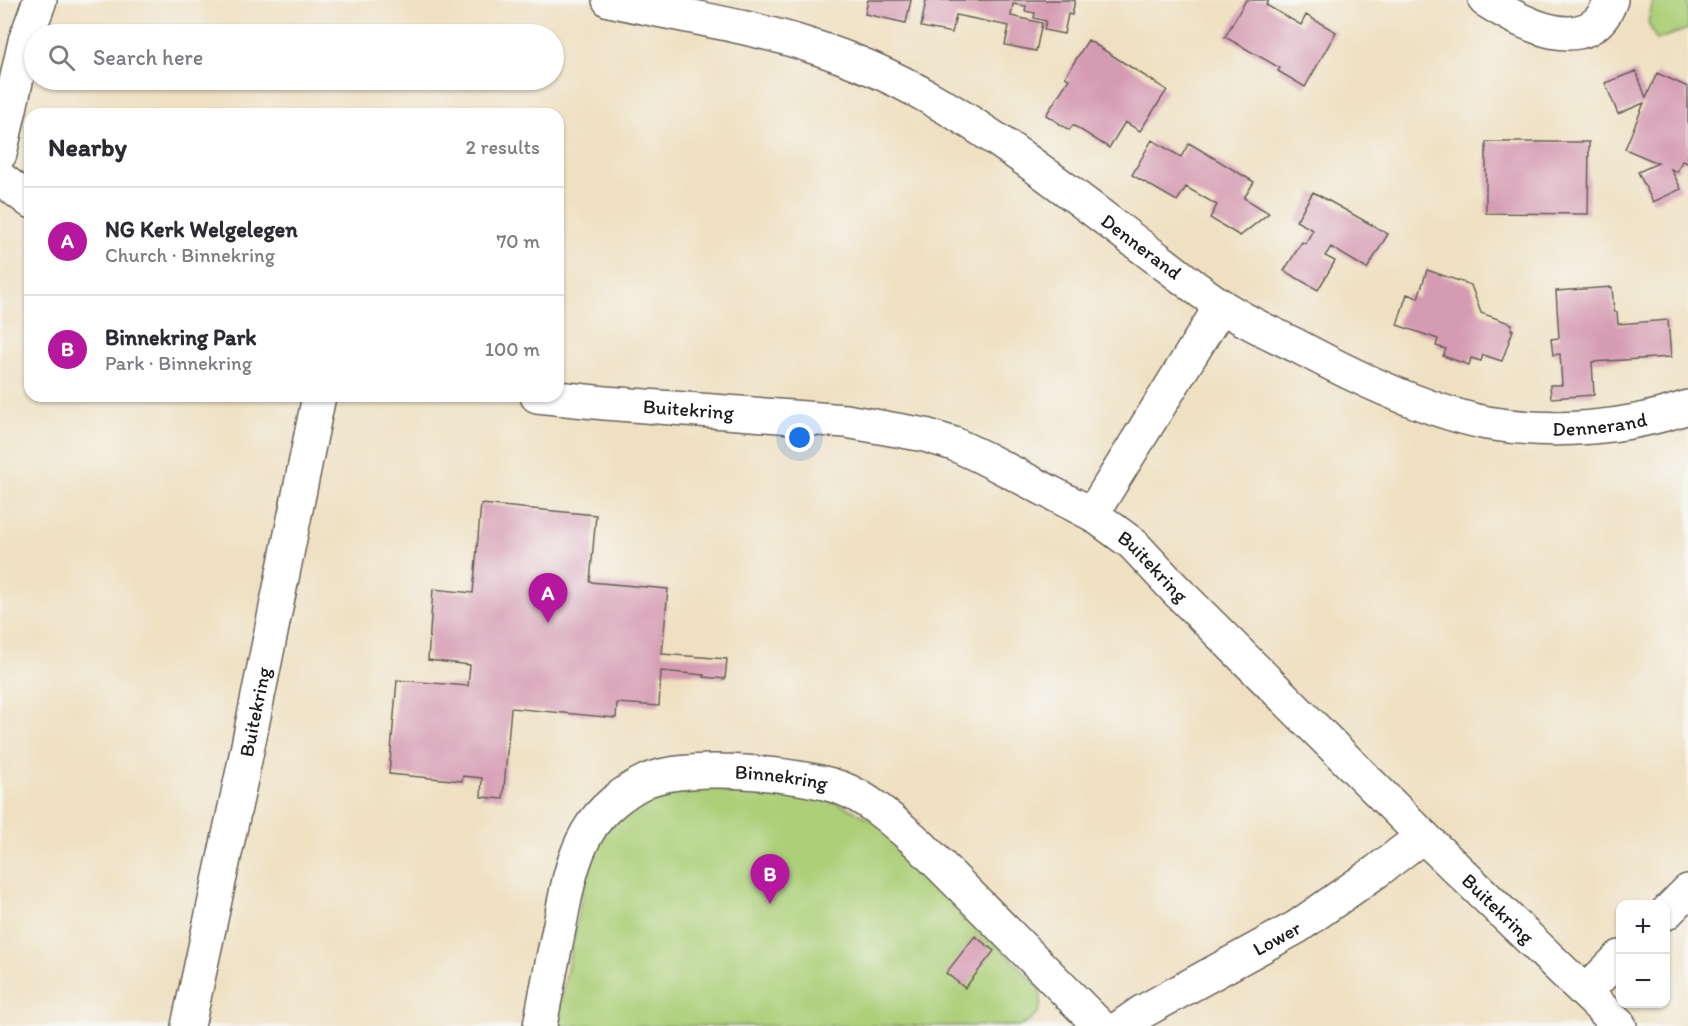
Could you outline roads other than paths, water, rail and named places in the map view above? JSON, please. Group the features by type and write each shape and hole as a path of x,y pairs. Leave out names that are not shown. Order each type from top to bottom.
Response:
{"street":[{"path":"31,24 40,0"},
{"name":"Dennerand","path":"609,0 806,44 892,78 929,97 1000,142 1221,306 1322,359 1450,414 1518,427 1560,428 1606,426 1688,407"},
{"path":"1509,6 1547,30 1569,34 1588,30 1599,20 1611,0"},
{"path":"0,154 24,46"},
{"path":"0,178 24,196"},
{"path":"1092,514 1221,306"},
{"name":"Buitekring","path":"564,399 846,422 925,435 954,444 982,457 1092,514 1133,544 1175,589 1423,836 1620,1026"},
{"name":"Buitekring","path":"188,1026 318,402"},
{"name":"Binnekring","path":"540,1026 570,875 588,832 602,812 622,796 649,780 671,775 736,770 808,780 842,788 891,819 918,843 1097,1024"},
{"name":"Lower","path":"1097,1024 1142,1012 1297,927 1423,836"},
{"path":"1670,908 1688,891"},
{"path":"1585,992 1616,961"}],"place":[{"name":"NG Kerk Welgelegen","path":"548,623"},
{"name":"Binnekring Park","path":"770,904"}]}
